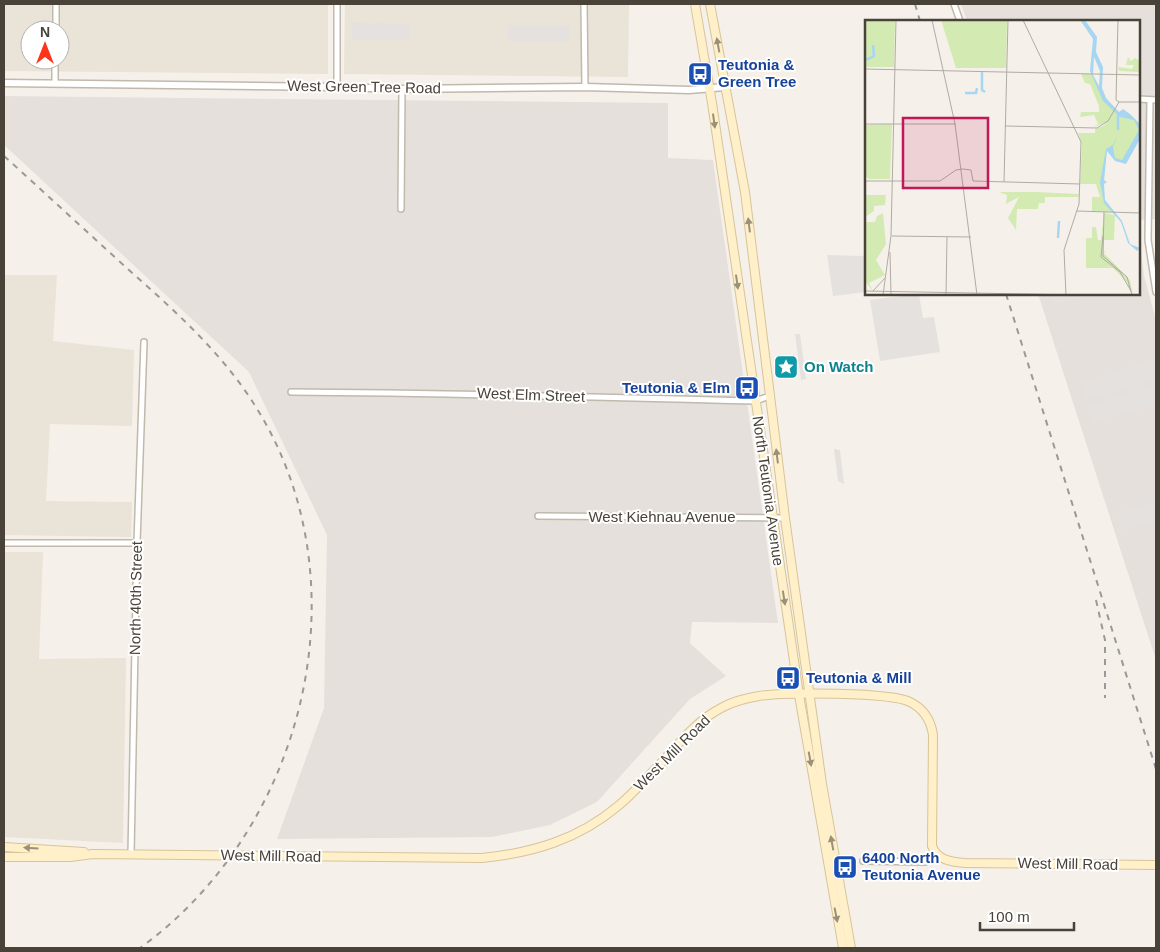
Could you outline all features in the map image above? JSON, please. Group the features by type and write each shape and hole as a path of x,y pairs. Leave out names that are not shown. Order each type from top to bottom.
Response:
{"main road":[{"name":"North Teutonia Avenue","path":"695,4 710,88 798,695 843,948"},
{"name":"North Teutonia Avenue","path":"710,4 745,192 785,518 822,784 851,948"},
{"name":"West Mill Road","path":"4,856 70,857 94,854 132,854 482,858 505,856 540,848 583,830 619,806 698,723 725,706 759,696 855,695 898,698 910,702 924,713 931,726 933,735 932,840 934,852 938,856 958,862 1156,865"},
{"name":"West Mill Road","path":"4,847 70,850 94,854"}],"street":[{"path":"56,4 56,20"},
{"path":"337,4 337,87"},
{"path":"584,4 585,88"},
{"path":"954,4 960,20"},
{"path":"55,70 55,83"},
{"name":"West Green Tree Road","path":"4,83 402,89 585,88 689,90 725,86"},
{"path":"400,210 402,89"},
{"path":"1140,100 1153,100 1148,240 1156,292"},
{"name":"North 40th Street","path":"132,854 137,544 144,342"},
{"name":"West Elm Street","path":"291,392 499,394 754,401 770,396"},
{"name":"West Kiehnau Avenue","path":"538,516 785,518"},
{"path":"4,544 137,544"},
{"path":"864,861 925,862 938,856"}],"shaded area":[{"path":"4,4 328,4 328,74 4,71"},
{"path":"345,4 629,4 628,77 344,74"},
{"path":"961,4 1156,4 1156,219 1140,220 1140,20 967,20"},
{"path":"352,23 409,24 409,40 352,40"},
{"path":"508,25 569,25 569,42 507,41"},
{"path":"4,96 668,103 668,158 713,160 778,623 692,622 690,643 726,676 690,699 597,802 550,825 492,837 277,839 324,708 327,535 249,372 4,145"},
{"path":"1140,241 1144,276 1156,320 1156,660 1038,295 1140,295"},
{"path":"827,255 865,256 865,292 833,296"},
{"path":"4,275 57,275 53,341 134,350 132,426 50,424 46,501 132,502 131,537 4,535"},
{"path":"919,295 923,318 934,317 940,352 880,361 870,300"},
{"path":"1049,295 1086,295 1053,305"},
{"path":"795,334 800,334 806,379 801,380"},
{"path":"1156,359 1156,378 1086,400 1080,383"},
{"path":"1156,385 1156,404 1092,423 1087,406"},
{"path":"834,449 840,450 844,484 838,481"},
{"path":"1156,501 1156,520 1124,531 1118,513"},
{"path":"4,552 43,552 39,659 126,658 123,843 4,837"}],"railway":[{"path":"915,4 920,20"},
{"path":"4,156 180,317 212,350 241,385 254,404 288,473 307,546 311,622 302,697 279,770 244,837 197,897 140,948"},
{"path":"1006,295 1156,769"},
{"path":"1096,600 1105,640 1105,698"}],"place":[{"name":"Teutonia & Green Tree","path":"700,74"},
{"name":"On Watch","path":"786,367"},
{"name":"Teutonia & Elm","path":"747,388"},
{"name":"Teutonia & Mill","path":"788,678"},
{"name":"6400 North Teutonia Avenue","path":"845,867"}]}
